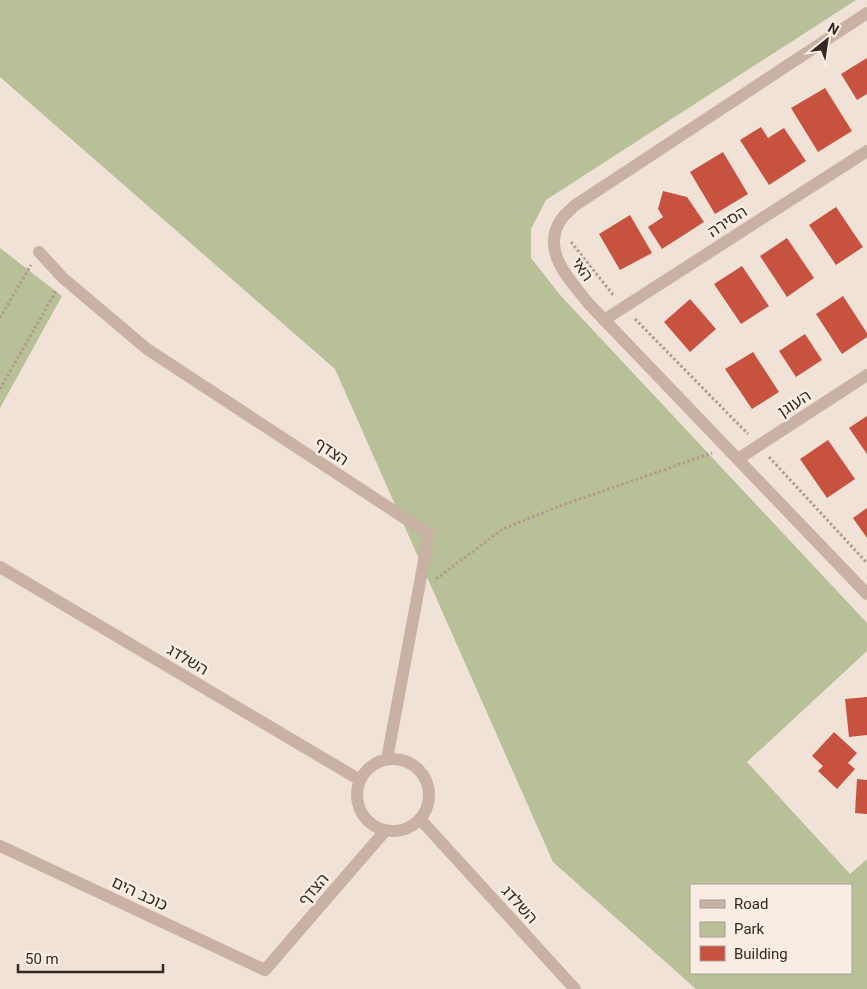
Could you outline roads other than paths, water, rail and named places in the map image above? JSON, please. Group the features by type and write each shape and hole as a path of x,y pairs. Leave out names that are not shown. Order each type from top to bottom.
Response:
{"street":[{"name":"האי","path":"867,13 574,206 563,217 554,244 562,271 604,320 867,594"},
{"name":"הסירה","path":"604,320 867,151"},
{"name":"הצדף","path":"39,252 63,278 147,349 429,534 387,760"},
{"name":"העוגן","path":"738,459 867,375"},
{"name":"השלדג","path":"0,567 360,780"},
{"path":"398,759 410,763 421,772 427,783 429,796 427,808 420,819 411,826 398,831 376,827 366,819 359,809 357,792 360,780 370,767 387,760 398,759"},
{"name":"השלדג","path":"420,819 575,989"},
{"name":"הצדף","path":"265,970 385,830"},
{"name":"כוכב הים","path":"0,846 265,970"}]}
